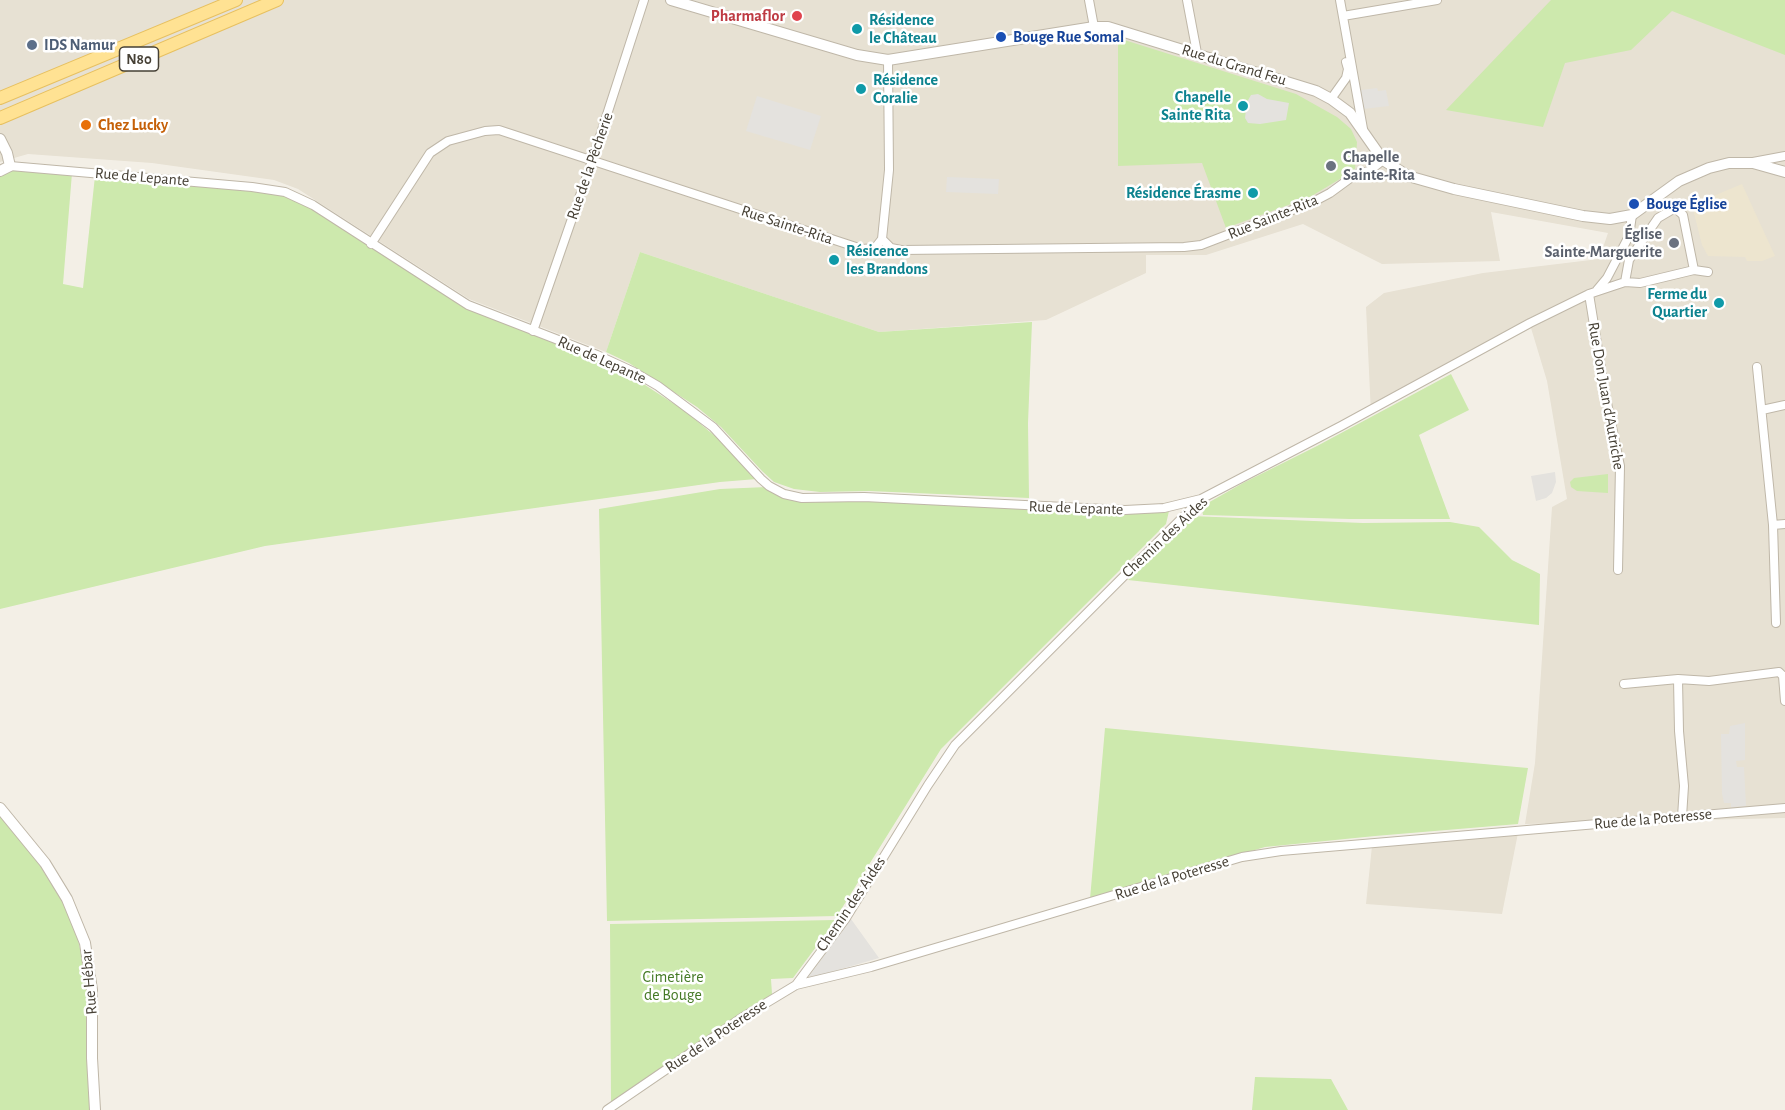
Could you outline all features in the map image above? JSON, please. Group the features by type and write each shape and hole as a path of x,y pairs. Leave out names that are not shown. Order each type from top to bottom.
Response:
{"main road":[{"name":"N80","path":"0,98 236,0"},
{"name":"N80","path":"0,118 277,0"}],"street":[{"name":"Rue de la Pêcherie","path":"533,331 592,161 644,0"},
{"name":"Rue du Grand Feu","path":"671,0 858,55 888,60 1094,27 1108,27 1310,88 1331,99 1350,113 1383,160 1408,176 1454,189 1583,216 1610,219 1632,215 1678,182 1709,168 1753,162"},
{"path":"1089,0 1094,27"},
{"path":"1187,0 1197,53"},
{"path":"1340,0 1363,131"},
{"path":"1343,16 1437,0"},
{"path":"1331,99 1346,78 1348,69 1341,39 1344,29"},
{"path":"882,239 889,170 888,60"},
{"name":"Rue Sainte-Rita","path":"372,244 430,153 448,141 485,131 499,130 862,249 875,248 882,239 891,248 901,250 1201,245 1313,202 1356,174 1369,171 1383,160"},
{"path":"0,139 10,166 0,171"},
{"path":"1753,162 1785,156"},
{"path":"1753,162 1785,172"},
{"name":"Rue de Lepante","path":"10,166 252,187 285,192 313,205 468,305 597,355 658,386 713,427 769,486 784,494 802,498 864,496 1125,510 1164,508 1201,499"},
{"path":"1625,282 1629,260 1658,218 1675,208 1683,215 1694,270 1708,272"},
{"path":"1593,292 1607,279 1629,236 1632,215"},
{"name":"Chemin des Aides","path":"796,986 846,918 955,745 1201,499 1530,323 1593,292 1625,282 1640,283 1694,270"},
{"name":"Rue Don Juan d'Autriche","path":"1593,292 1605,393 1620,466 1618,570"},
{"path":"1757,367 1773,525 1776,623"},
{"path":"1762,410 1785,405"},
{"path":"1773,525 1785,524"},
{"path":"1624,684 1678,679 1709,681 1779,672 1784,676 1785,701"},
{"path":"1678,679 1679,732 1684,786 1682,817"},
{"name":"Rue Hébar","path":"0,808 45,863 67,899 85,943 92,990 95,1110"},
{"name":"Rue de la Poteresse","path":"607,1110 743,1017 796,986 871,967 1242,857 1281,851 1785,808"}],"shaded area":[{"path":"0,0 1785,0 1785,818 1525,824 1535,763 1552,507 1567,499 1547,381 1531,328 1371,414 1366,307 1384,293 1483,273 1599,259 1608,233 1491,212 1500,261 1382,264 1303,224 1206,255 1146,255 1146,273 1046,320 879,332 640,252 606,352 469,299 298,189 274,180 152,163 28,154 0,162"},
{"path":"1377,88 1378,91 1386,90 1389,106 1363,109 1361,90"},
{"path":"1258,94 1267,99 1289,103 1286,120 1260,124 1248,123 1245,118 1247,102 1251,95"},
{"path":"757,96 821,116 810,150 746,131"},
{"path":"947,177 999,179 998,194 946,192"},
{"path":"1742,184 1775,256 1762,261 1747,261 1745,257 1708,256 1702,245 1692,205"},
{"path":"1555,472 1556,482 1552,493 1536,501 1531,476"},
{"path":"1745,723 1745,760 1736,761 1737,767 1744,767 1746,806 1731,807 1731,803 1724,803 1722,794 1721,734 1729,734 1730,726"},
{"path":"1518,833 1502,914 1366,904 1372,846"},
{"path":"851,919 879,958 807,979"}],"green space":[{"path":"1551,0 1785,0 1785,55 1672,11 1631,50 1565,63 1543,127 1446,110"},
{"path":"1118,38 1296,94 1337,117 1351,129 1357,142 1355,170 1310,197 1226,228 1202,163 1118,166"},
{"path":"10,169 72,173 63,284 83,288 95,176 273,193 297,200 317,210 467,308 592,357 645,385 685,411 722,442 757,479 720,482 265,546 0,609 0,176"},
{"path":"640,252 879,332 1032,322 1028,423 1029,498 869,491 820,492 794,489 774,482 721,427 697,407 629,363 606,352"},
{"path":"1451,374 1469,410 1419,435 1450,519 1203,515 1202,510 1206,504"},
{"path":"1608,474 1608,493 1577,491 1571,487 1570,482 1574,478"},
{"path":"767,487 792,498 1169,511 1166,524 941,749 837,916 607,921 599,509 720,489"},
{"path":"1191,516 1363,523 1450,522 1479,527 1512,560 1540,574 1539,625 1128,580"},
{"path":"1105,728 1528,768 1518,824 1265,847 1090,899"},
{"path":"0,816 32,853 67,909 76,930 86,977 90,1110 0,1110"},
{"name":"Cimetière de Bouge","path":"836,920 793,978 771,979 772,994 611,1103 610,924"},
{"path":"1255,1077 1331,1079 1348,1110 1252,1110"}],"place":[{"name":"Pharmaflor","path":"797,16"},
{"name":"Résidence le Château","path":"857,29"},
{"name":"Bouge Rue Somal","path":"1001,37"},
{"name":"IDS Namur","path":"32,45"},
{"name":"Résidence Coralie","path":"861,89"},
{"name":"Chapelle Sainte Rita","path":"1243,106"},
{"name":"Chez Lucky","path":"86,125"},
{"name":"Chapelle Sainte-Rita","path":"1331,166"},
{"name":"Résidence Érasme","path":"1253,193"},
{"name":"Bouge Église","path":"1634,204"},
{"name":"Église Sainte-Marguerite","path":"1674,243"},
{"name":"Résicence les Brandons","path":"834,260"},
{"name":"Ferme du Quartier","path":"1719,303"}]}
